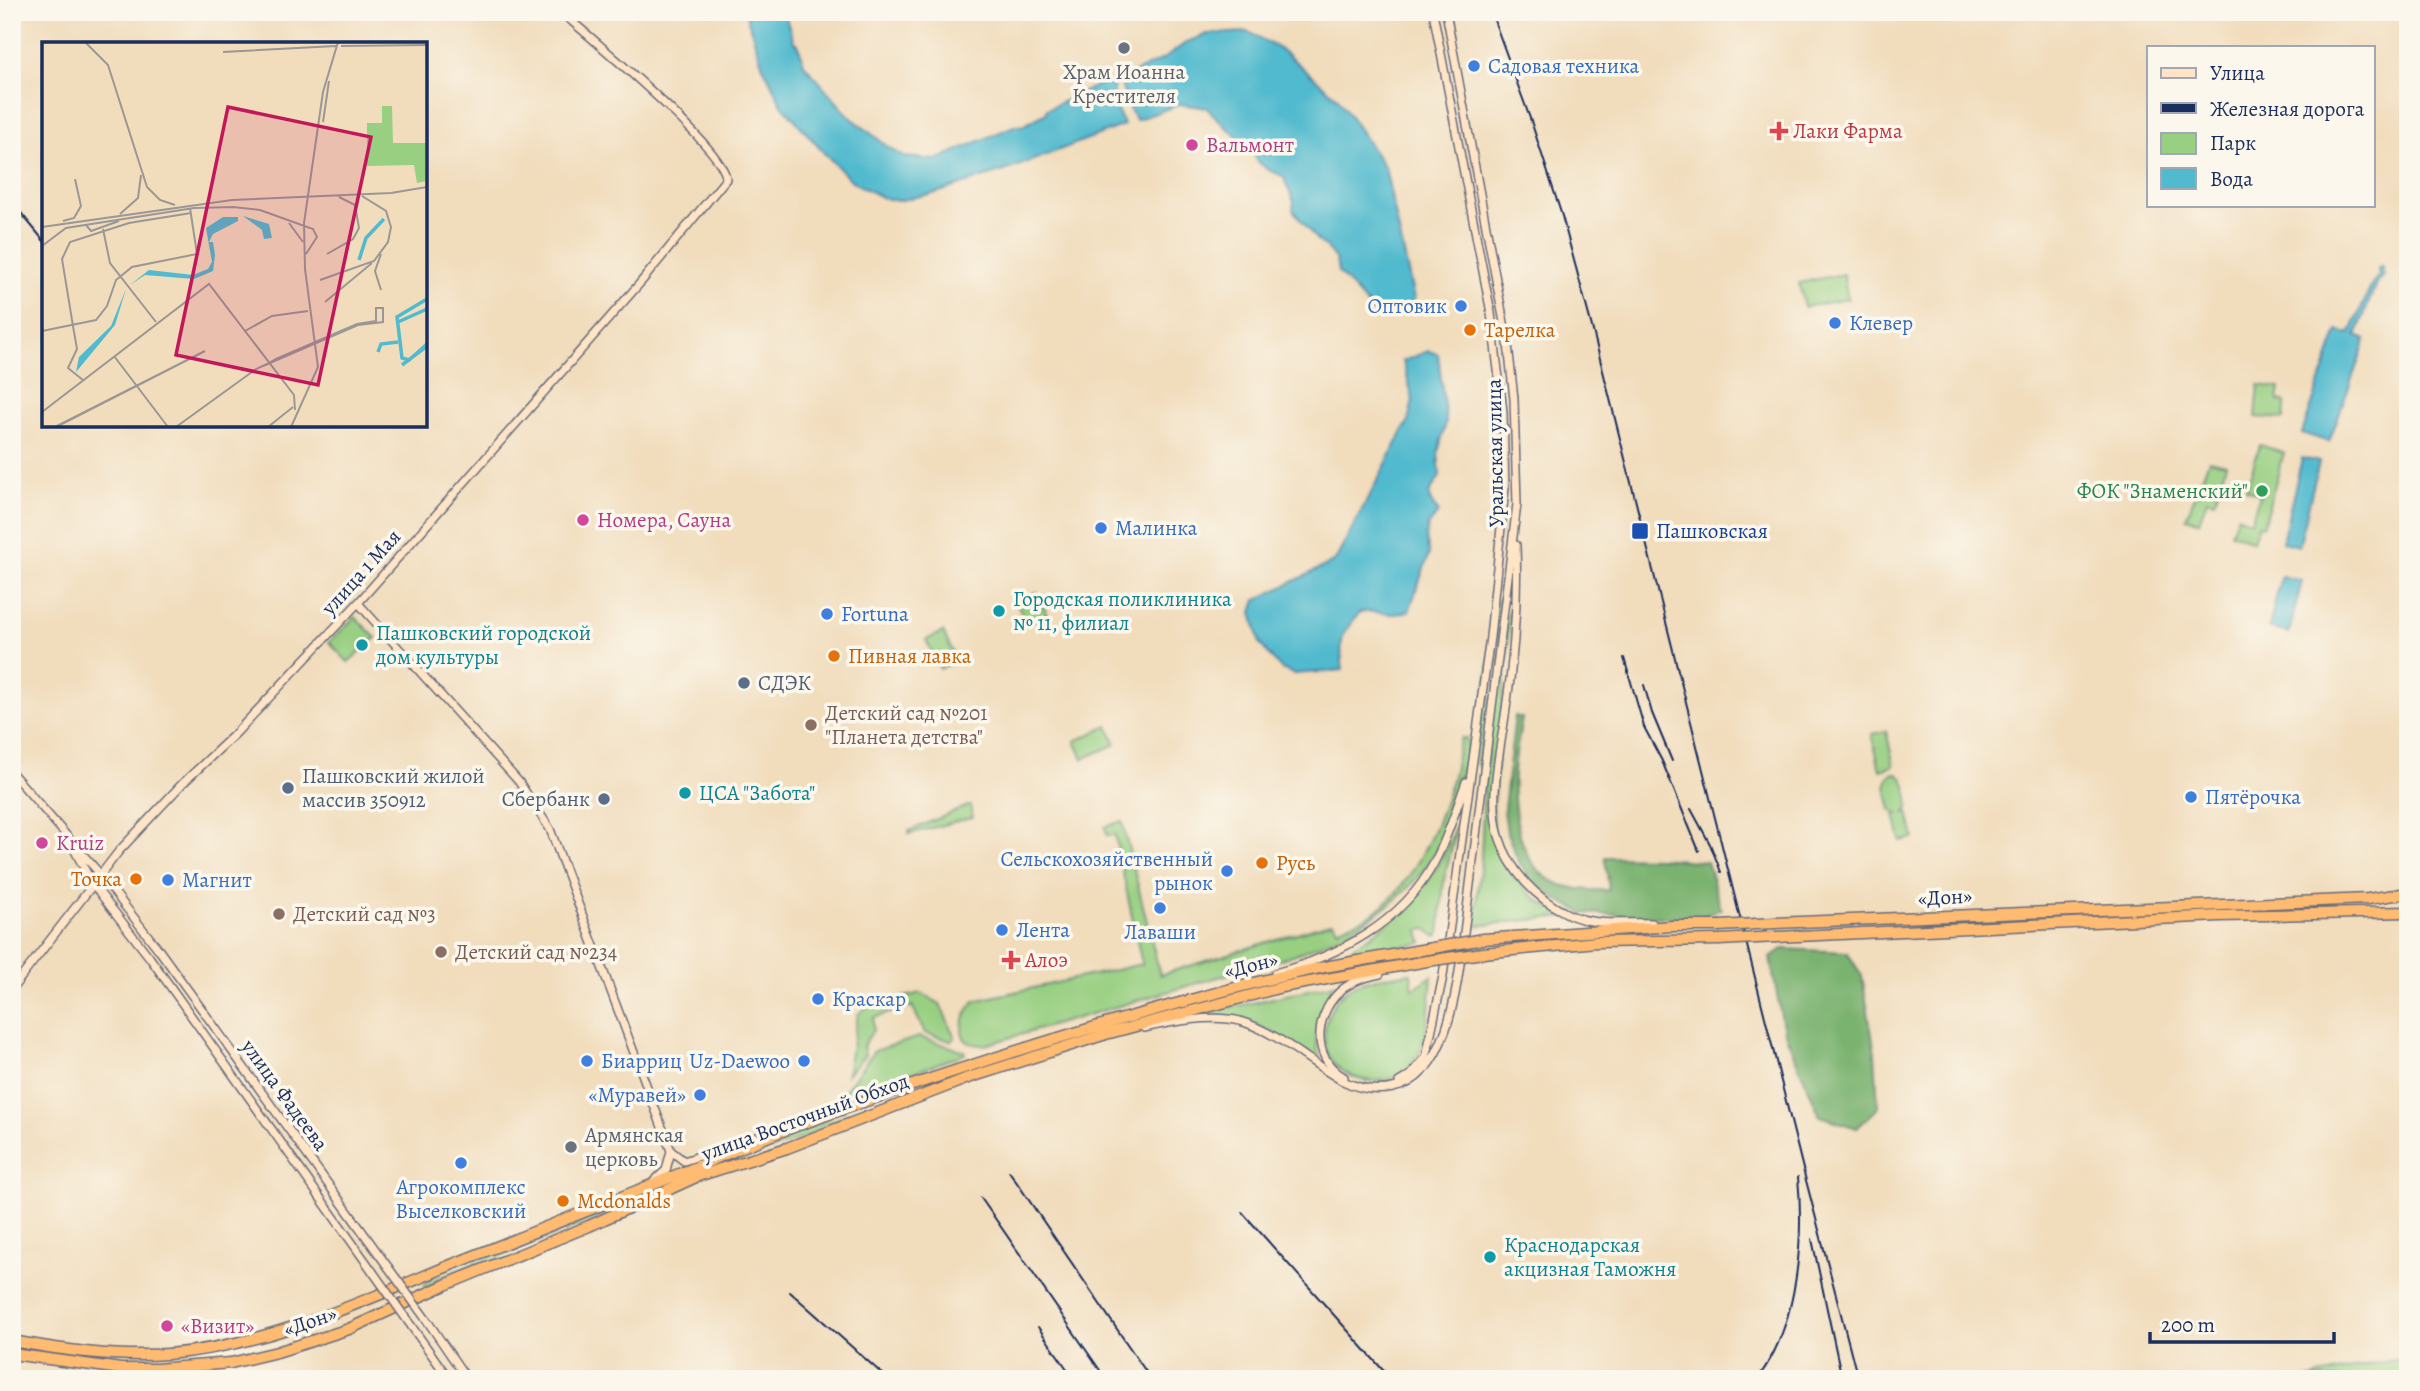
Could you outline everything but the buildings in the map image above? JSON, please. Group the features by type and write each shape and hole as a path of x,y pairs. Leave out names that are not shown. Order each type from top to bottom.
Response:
{"highway":[{"name":"«Дон»","path":"1087,1029 1308,970 1483,939 1674,926 2368,899 2408,893"},
{"name":"«Дон»","path":"1106,1034 1282,986 1427,961 1575,944 1719,940 2220,916 2408,912"},
{"name":"улица Восточный Обход","path":"440,1270 768,1137 914,1084 1087,1029"},
{"name":"улица Восточный Обход","path":"445,1285 589,1226 698,1176 787,1148 968,1078 1106,1034"},
{"name":"«Дон»","path":"12,1341 119,1355 168,1354 226,1345 295,1326 440,1270"},
{"name":"«Дон»","path":"12,1354 121,1369 230,1363 277,1352 349,1329 445,1285"}],"main road":[{"name":"улица 1 Мая","path":"12,989 100,874 182,784 235,734 358,603 641,282 726,179 726,172 717,158 649,89 562,12"},
{"name":"Уральская улица","path":"1427,961 1419,967 1359,979 1333,997 1324,1012 1319,1032 1322,1052 1339,1074 1360,1084 1375,1087 1402,1081 1411,1075 1426,1057 1430,1045 1443,976 1490,637 1504,510 1503,411 1491,313 1433,12"},
{"name":"Уральская улица","path":"1106,1034 1188,1020 1238,1021 1274,1037 1345,1082 1382,1090 1410,1082 1429,1065 1445,1032 1457,980 1516,516 1517,458 1508,344 1446,12"},
{"path":"1516,516 1517,559 1510,670 1494,801 1497,829 1502,844 1521,877 1540,896 1569,915 1589,921 1674,926"},
{"path":"358,603 519,782 543,817 563,858 671,1151 684,1161 758,1136 768,1137"},
{"path":"1471,769 1475,777 1483,773"},
{"path":"1206,996 1324,957 1354,942 1384,920 1416,889 1435,862 1471,769"},
{"name":"улица Фадеева","path":"12,773 100,874 159,950 467,1379"},
{"name":"улица Фадеева","path":"67,836 93,883 150,958 449,1379"},
{"path":"150,958 158,957 159,950"},
{"path":"652,1184 666,1170 671,1151"},
{"path":"437,1362 441,1354 449,1353"}],"green space":[{"path":"1843,274 1848,299 1804,307 1799,283"},
{"path":"2259,385 2280,388 2278,401 2285,402 2284,419 2256,417"},
{"name":"ФОК \"Знаменский\"","path":"2260,445 2284,453 2263,526 2258,525 2253,541 2231,533 2237,516 2251,521 2260,494 2246,489"},
{"path":"2209,460 2226,464 2215,501 2207,499 2199,522 2186,518"},
{"path":"1037,592 1047,614 1027,624 1016,601"},
{"path":"1497,600 1502,600 1481,768 1476,763"},
{"path":"1511,608 1492,817 1495,834 1499,850 1514,877 1537,899 1566,916 1474,926 1481,861 1484,787 1505,619"},
{"path":"355,617 376,638 348,662 329,642"},
{"path":"943,632 957,661 940,669 926,640"},
{"path":"1515,716 1522,718 1514,772 1515,812 1527,853 1542,874 1565,886 1609,890 1605,857 1707,862 1721,909 1696,919 1583,913 1556,899 1530,880 1507,833 1504,809"},
{"path":"1108,726 1116,744 1083,759 1075,741"},
{"path":"1886,731 1894,766 1880,770 1872,734"},
{"path":"1461,738 1466,738 1468,742 1467,751 1445,829 1434,853 1402,894 1359,925 1287,957 988,1044 977,1045 964,1038 962,1032 965,1017 974,1001 1142,964 1115,835 1107,835 1105,827 1122,821 1160,975 1333,922 1337,929 1363,919 1383,906 1410,875 1431,837 1452,780"},
{"path":"1894,773 1902,778 1906,786 1909,806 1905,813 1908,812 1914,838 1901,841 1895,815 1898,814 1891,810 1886,789 1887,780"},
{"path":"968,806 973,817 909,834 909,831"},
{"path":"1459,820 1444,879 1439,935 1435,936 1427,929 1419,930 1422,943 1347,955 1346,951 1387,923 1423,888 1441,860"},
{"path":"1783,949 1847,952 1862,976 1875,1053 1878,1108 1857,1128 1820,1116 1784,1031 1770,958"},
{"path":"1411,973 1413,989 1432,976 1425,1034 1412,1064 1404,1072 1385,1080 1363,1080 1343,1071 1335,1064 1325,1044 1326,1021 1336,1001 1344,992 1360,983"},
{"path":"1343,982 1328,999 1319,1019 1316,1040 1322,1062 1264,1028 1235,1019 1199,1015"},
{"path":"921,993 940,1004 955,1038 951,1041 925,1033 912,1006 873,1018 873,1030 863,1046 865,1055 847,1074 858,1014 870,1005"},
{"path":"919,1037 964,1051 965,1054 845,1096 844,1092 874,1051"},
{"path":"863,1108 864,1113 780,1147 701,1172 595,1219 426,1288 424,1286 440,1276 700,1170"},
{"path":"2408,1357 2408,1379 2305,1379"},
{"path":"253,1367 247,1379 129,1379 100,1372 170,1377"}],"water":[{"path":"745,12 784,12 804,64 848,115 905,157 936,160 1016,125 1022,126 1045,114 1047,109 1100,84 1112,82 1117,110 1124,125 1010,169 936,193 897,201 881,197 853,182 782,105 763,66"},
{"path":"1249,32 1283,51 1338,98 1385,168 1416,308 1379,318 1338,272 1336,260 1293,210 1294,202 1283,176 1268,170 1256,160 1250,145 1229,130 1207,108 1181,104 1136,120 1127,105 1120,79 1207,34"},
{"path":"2382,267 2384,276 2376,284 2356,336 2366,340 2329,442 2302,433 2338,331 2350,334 2373,282 2379,276 2378,268"},
{"path":"1428,351 1438,354 1446,422 1438,453 1440,476 1429,494 1430,501 1439,512 1428,526 1426,537 1429,554 1409,611 1396,614 1360,612 1342,638 1343,670 1294,674 1281,669 1260,644 1252,612 1256,600 1335,561 1408,422 1413,400 1403,361"},
{"path":"2302,458 2319,462 2299,546 2282,542"},
{"path":"2281,576 2302,581 2289,633 2269,628"}],"tram line":[{"path":"12,202 42,239"}],"railway":[{"path":"1491,12 1562,216 1592,327 1858,1379"},
{"path":"1624,658 1644,727 1662,761 1699,851"},
{"path":"1644,685 1652,713 1672,761"},
{"path":"1691,809 1710,844 1721,872"},
{"path":"1009,1171 1151,1379"},
{"path":"1757,1379 1771,1358 1790,1309 1800,1228 1798,1177"},
{"path":"981,1198 1106,1379"},
{"path":"1242,1212 1391,1379"},
{"path":"1812,1239 1842,1379"},
{"path":"790,1292 888,1379"},
{"path":"1038,1327 1074,1379"}],"place":[{"name":"Храм Иоанна Крестителя","path":"1124,48"},
{"name":"Садовая техника","path":"1474,66"},
{"name":"Лаки Фарма","path":"1779,131"},
{"name":"Вальмонт","path":"1192,145"},
{"name":"Оптовик","path":"1461,306"},
{"name":"Клевер","path":"1835,323"},
{"name":"Тарелка","path":"1470,330"},
{"name":"ФОК \"Знаменский\"","path":"2262,491"},
{"name":"Номера, Сауна","path":"583,520"},
{"name":"Малинка","path":"1101,528"},
{"name":"Пашковская","path":"1640,531"},
{"name":"Городская поликлиника № 11, филиал","path":"999,611"},
{"name":"Fortuna","path":"827,614"},
{"name":"Пашковский городской дом культуры","path":"362,645"},
{"name":"Пивная лавка","path":"834,656"},
{"name":"СДЭК","path":"744,683"},
{"name":"Детский сад №201 \"Планета детства\"","path":"811,725"},
{"name":"Пашковский жилой массив 350912","path":"288,788"},
{"name":"ЦСА \"Забота\"","path":"685,793"},
{"name":"Пятёрочка","path":"2191,797"},
{"name":"Сбербанк","path":"604,799"},
{"name":"Kruiz","path":"42,843"},
{"name":"Русь","path":"1262,863"},
{"name":"Сельскохозяйственный рынок","path":"1227,871"},
{"name":"Точка","path":"136,879"},
{"name":"Магнит","path":"168,880"},
{"name":"Лаваши","path":"1160,908"},
{"name":"Детский сад №3","path":"279,914"},
{"name":"Лента","path":"1002,930"},
{"name":"Детский сад №234","path":"441,952"},
{"name":"Алоэ","path":"1011,960"},
{"name":"Краскар","path":"818,999"},
{"name":"Биарриц","path":"587,1061"},
{"name":"Uz-Daewoo","path":"804,1061"},
{"name":"«Муравей»","path":"700,1095"},
{"name":"Армянская церковь","path":"571,1147"},
{"name":"Агрокомплекс Выселковский","path":"461,1163"},
{"name":"Mcdonalds","path":"563,1201"},
{"name":"Краснодарская акцизная Таможня","path":"1490,1257"},
{"name":"«Визит»","path":"167,1326"}]}
